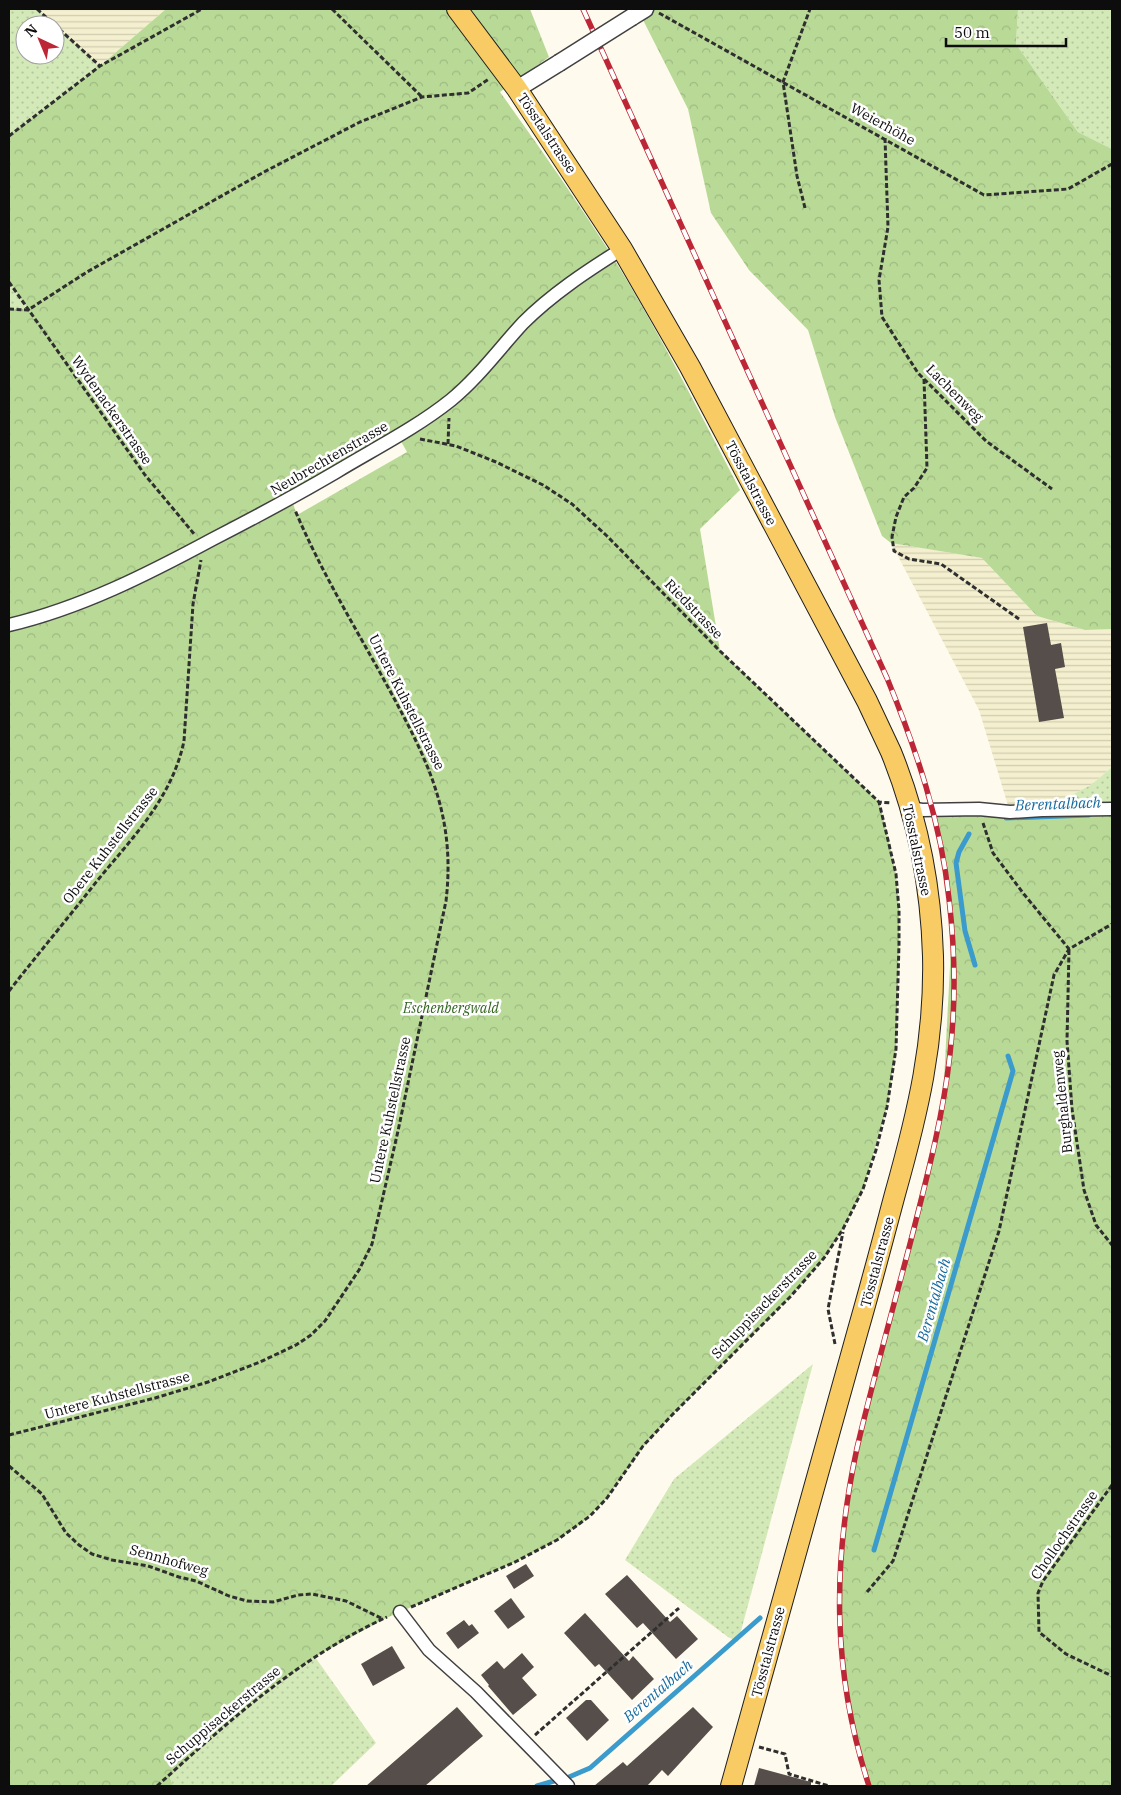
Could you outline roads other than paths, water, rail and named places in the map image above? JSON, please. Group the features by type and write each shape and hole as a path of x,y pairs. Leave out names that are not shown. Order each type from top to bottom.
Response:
{"main road":[{"name":"Tösstalstrasse","path":"456,9 517,89 622,249 690,367 867,701 891,753 910,808 927,890 932,926 933,957 928,1055 921,1095 873,1278 731,1786"}],"street":[{"path":"517,89 638,13"},
{"name":"Neubrechtenstrasse","path":"9,625 58,611 102,594 163,566 290,498 398,435 451,400 540,307 562,289 622,249"},
{"path":"910,808 933,811 979,809 1010,812 1112,809"},
{"path":"400,1612 434,1656 467,1684 568,1786"}],"waterway":[{"name":"Berentalbach","path":"1006,818 1089,815"},
{"name":"Berentalbach","path":"969,834 959,852 956,863 965,931 975,965"},
{"name":"Berentalbach","path":"874,1550 1013,1071 1008,1056"},
{"name":"Berentalbach","path":"569,1777 590,1768 760,1618"},
{"name":"Berentalbach","path":"537,1786 554,1781"}],"railway":[{"path":"583,9 887,678 926,786 934,814 945,870 954,957 952,1035 947,1078 928,1173 857,1448 843,1534 840,1576 842,1660 848,1702 869,1786"}],"park label":[{"name":"Eschenbergwald","path":"451,1008"}]}
